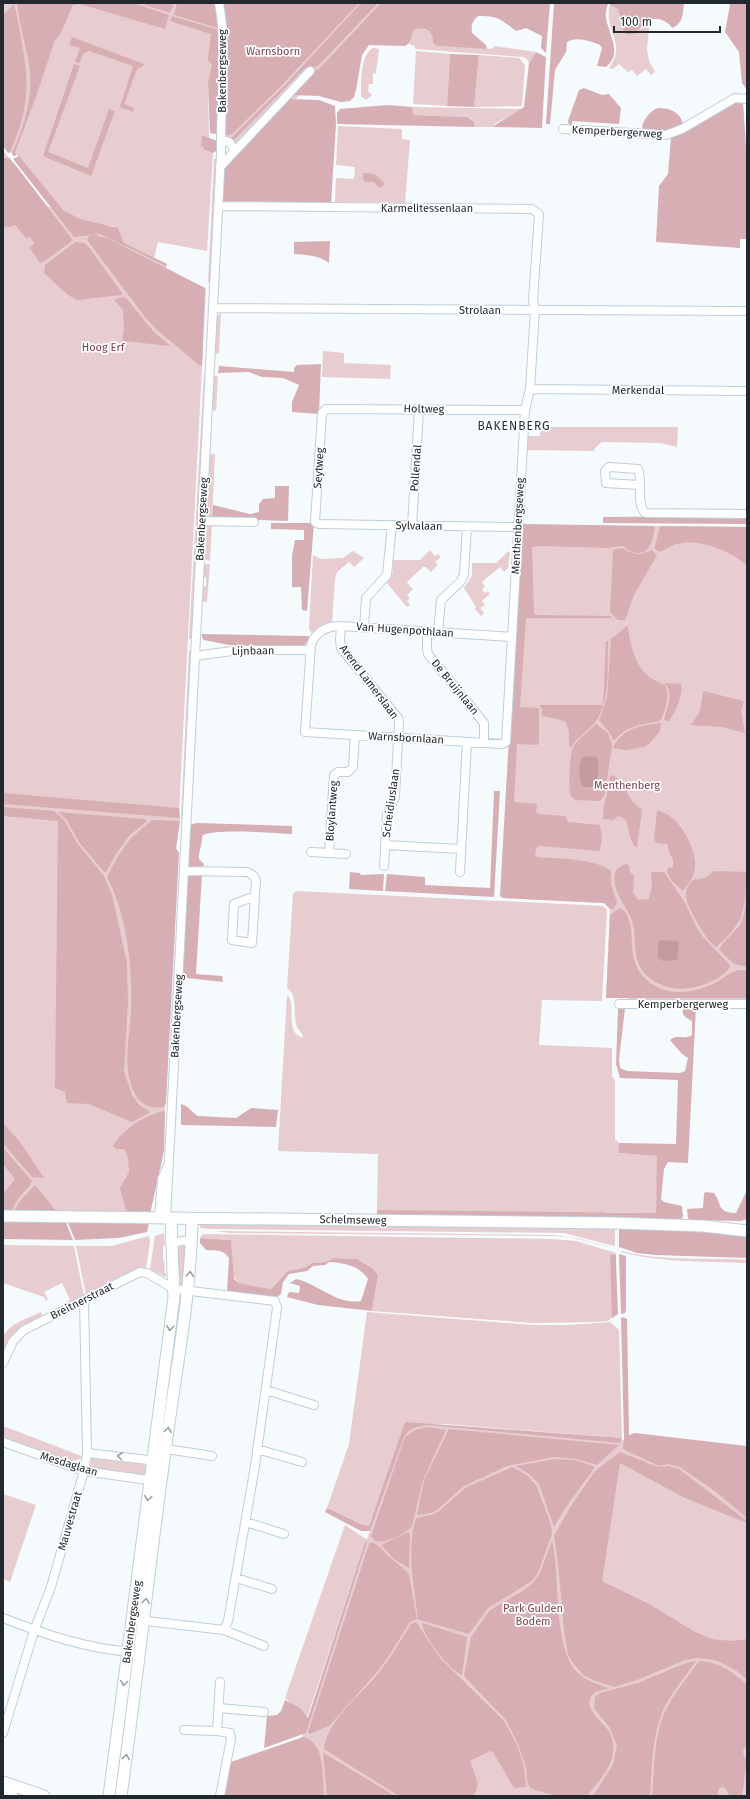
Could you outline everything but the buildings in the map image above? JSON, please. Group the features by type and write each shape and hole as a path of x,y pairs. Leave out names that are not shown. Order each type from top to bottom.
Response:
{"street":[{"name":"Bakenbergseweg","path":"160,1448 174,1289 171,1245 166,1218 162,1179 169,1160 220,167 223,65 222,16 219,3"},
{"path":"220,167 310,71"},
{"name":"Kemperbergerweg","path":"563,129 666,135 682,129 742,97"},
{"path":"221,140 229,142 235,150"},
{"name":"Karmelitessenlaan","path":"218,206 532,209 538,214 533,300 535,310"},
{"name":"Strolaan","path":"213,308 747,311"},
{"name":"Menthenbergseweg","path":"506,742 525,410 530,389 535,310"},
{"name":"Merkendal","path":"530,389 747,391"},
{"name":"Holtweg","path":"324,411 328,408 525,410"},
{"name":"Pollendal","path":"412,526 419,410"},
{"name":"Seytweg","path":"319,524 315,522 322,413 324,411"},
{"path":"639,485 641,488 641,507 643,512 646,513 747,514"},
{"path":"202,521 254,522"},
{"name":"Sylvalaan","path":"319,524 518,527"},
{"path":"364,628 366,598 388,575 392,526"},
{"path":"438,632 441,600 461,581 464,575 467,526"},
{"name":"Van Hugenpothlaan","path":"311,650 312,642 322,631 328,627 341,626 512,637"},
{"name":"Arend Lamerslaan","path":"341,626 341,648 398,718 399,738"},
{"name":"De Bruijnlaan","path":"427,632 426,649 428,654 484,723 484,742"},
{"name":"Lijnbaan","path":"195,656 239,650 311,650"},
{"name":"Warnsbornlaan","path":"311,650 305,732 502,744 506,742"},
{"name":"Bloylantweg","path":"329,853 334,775 338,772 348,772 351,770 355,735"},
{"name":"Scheidiuslaan","path":"384,866 387,815 394,797 399,738"},
{"path":"460,872 468,742"},
{"name":"Scheidiuslaan","path":"385,844 461,849"},
{"name":"Bloylantweg","path":"311,852 346,854"},
{"path":"184,871 247,872 253,875 256,880 255,896 252,943 232,940 234,904 255,896"},
{"name":"Kemperbergerweg","path":"619,1004 747,1004"},
{"name":"Schelmseweg","path":"3,1216 563,1222 703,1226 747,1231"},
{"name":"Bakenbergseweg","path":"109,1796 138,1620 160,1448 189,1290 192,1218"},
{"name":"Schelmseweg","path":"703,1226 747,1224"},
{"path":"171,1245 178,1241 184,1240 192,1244"},
{"name":"Breitnerstraat","path":"3,1362 10,1345 20,1333 143,1272 174,1289"},
{"path":"174,1289 270,1300 276,1302 277,1308 246,1522 228,1621 224,1630"},
{"name":"Mauvestraat","path":"3,1733 34,1630 50,1587 84,1471 86,1453 84,1300"},
{"path":"266,1390 314,1405"},
{"name":"Mesdaglaan","path":"3,1442 84,1471 156,1481"},
{"path":"160,1448 212,1456"},
{"path":"257,1449 302,1462"},
{"name":"Mesdaglaan","path":"86,1453 158,1461"},
{"path":"246,1522 284,1534"},
{"path":"236,1578 272,1589"},
{"path":"3,1618 75,1643 133,1653"},
{"path":"138,1620 224,1630 264,1646"},
{"name":"Bakenbergseweg","path":"121,1796 133,1653"},
{"path":"217,1731 220,1682"},
{"path":"219,1708 264,1712"},
{"path":"184,1730 230,1733 231,1739 220,1796"},
{"path":"3,1782 44,1796"},
{"path":"3,1794 12,1796"}],"green space":[{"name":"Hoog Erf","path":"3,3 386,3 240,158 224,136 212,64 208,82 209,138 202,135 205,150 213,153 207,251 158,242 154,258 167,264 166,268 206,289 179,811 180,821 176,849 163,1151 150,1213 3,1212 3,150 47,206 124,242 113,226 100,225 80,220 68,214 56,203 15,152 8,153 3,146"},
{"path":"17,3 133,3 169,15 165,29 80,4 73,5 60,35 55,40 36,97 15,152 17,155 13,156 12,153 26,114 30,94 29,64"},
{"path":"139,3 174,3 170,13"},
{"path":"177,3 217,3 218,28 174,15"},
{"name":"Warnsborn","path":"222,3 359,3 283,84 233,133 230,135 223,135"},
{"path":"361,3 378,3 318,66 309,69 306,67 233,141 231,138 285,85"},
{"path":"381,3 550,3 546,53 541,48 542,36 526,28 516,31 495,17 478,16 472,24 472,33 486,45 487,49 436,46 433,43 432,35 426,29 415,29 409,43 405,46 369,45 362,55 356,90 354,97 350,101 341,102 319,96 290,95 312,72 320,68"},
{"path":"554,3 608,3 606,18 614,44 614,56 606,67 597,66 602,48 600,45 579,39 567,42 566,52 555,70 550,124 546,124"},
{"path":"610,3 684,3 682,18 676,26 672,28 669,24 662,20 655,19 646,22 636,33 626,34 623,29 618,9 610,5"},
{"path":"729,3 747,3 747,90 742,83 739,52 725,32 730,5"},
{"path":"14,4 26,69 26,96 21,122 10,152 8,153 3,146 3,15"},
{"path":"610,5 618,9 623,29 638,31 650,20 647,48 649,61 655,72 651,75 646,69 637,76 632,70 628,72 619,64 613,69 609,68 616,51 616,44 610,22"},
{"path":"172,16 219,30 220,64 218,132 216,134 210,133 208,82 212,64 208,61 208,59 211,34 170,21"},
{"path":"420,28 432,34 433,43 436,46 492,49 495,46 536,52 529,63 527,59 523,57 415,49 415,46 409,44 412,32 415,29"},
{"path":"72,37 144,64 137,69 124,104 134,108 133,112 120,107 133,66 89,51 84,53 79,63 75,62 80,48 69,45"},
{"path":"373,48 379,49 376,73 373,74 373,84 369,84 368,91 372,95 366,100 361,96 362,70 366,57"},
{"path":"416,51 450,54 447,106 413,104"},
{"path":"536,52 546,57 542,128 492,127 524,107 529,63"},
{"path":"450,54 479,55 474,107 447,106"},
{"path":"479,55 519,58 525,65 522,106 474,107"},
{"path":"74,64 80,66 48,152 88,168 109,109 115,111 91,176 43,156"},
{"path":"584,88 602,95 609,94 621,108 619,124 572,121 572,126 569,126 568,121 579,90"},
{"path":"288,99 319,100 335,106 336,124 331,204 221,202 222,168"},
{"path":"736,101 743,101 747,163 747,239 740,239 740,248 656,242 659,186 668,174 671,137"},
{"path":"388,105 412,107 413,115 467,117 474,122 475,127 337,124 337,113 340,109"},
{"path":"412,107 522,109 496,123 492,127 475,127 474,122 467,117 412,115"},
{"path":"658,108 671,110 677,114 683,125 666,132 645,132 642,127 644,121 650,113"},
{"path":"338,126 402,129 402,139 410,140 405,203 335,202 336,178 354,179 355,167 336,165"},
{"path":"202,135 217,141 218,150 213,153 205,150 201,145"},
{"path":"19,156 63,210 80,219 118,228 124,243 167,264 166,266 100,234 74,237 13,159"},
{"path":"3,158 9,158 17,167 72,239 71,242 43,262 40,263 30,248 34,243 30,237 26,238 15,225 9,227 3,226"},
{"path":"214,159 217,159 211,280 208,283"},
{"path":"363,174 375,174 384,183 383,186 380,188 374,182 366,182 363,180"},
{"path":"94,235 109,239 205,288 202,366 155,328 146,318 87,240 89,236"},
{"path":"330,241 329,263 317,257 294,254 294,242"},
{"path":"75,242 84,243 88,246 122,293 121,295 77,300 68,295 44,273 45,265"},
{"path":"122,297 126,298 153,331 170,346 122,341 124,329 123,310 114,300"},
{"path":"221,312 219,354 214,353 215,320"},
{"path":"323,351 344,353 344,363 391,365 390,379 322,377"},
{"path":"321,364 319,414 292,412 292,402 299,385 283,378 262,377 249,372 218,373 219,366 294,372 294,368 297,365"},
{"path":"204,374 206,380 193,634 191,634 191,639 189,639"},
{"path":"214,376 218,376 216,411 211,409"},
{"path":"541,427 678,427 677,447 660,443 602,442 594,449 594,451 526,450 527,436 540,436"},
{"path":"215,454 212,518 205,517 208,456"},
{"path":"275,486 289,486 288,521 212,518 213,505 250,514 259,512 259,504 263,499 275,498"},
{"path":"747,516 747,524 603,523 603,517"},
{"path":"212,523 210,561 203,559 205,524"},
{"path":"271,523 314,523 307,611 302,610 301,587 292,587 292,556 295,540 304,540 304,530 271,529"},
{"name":"Menthenberg","path":"521,525 747,527 747,1002 631,1001 628,998 606,998 610,908 604,903 503,898"},
{"path":"521,525 655,527 653,538 649,547 642,553 630,551 622,546 608,548 532,547 534,613 536,615 610,616 613,618 526,618 520,707 538,708 539,743 537,745 517,744 514,802 537,804 536,812 539,814 564,816 568,822 600,825 602,838 600,851 540,846 536,848 535,855 537,857 587,862 605,867 611,871 611,884 617,902 614,909 610,909 604,903 503,898 500,896"},
{"path":"660,526 747,527 747,565 723,550 704,544 676,544 659,552 655,549 655,546"},
{"path":"622,548 637,554 652,550 657,555 634,595 625,620 618,620 610,612 613,550"},
{"path":"430,550 435,556 438,554 441,557 435,562 438,565 431,572 426,567 423,567 408,581 407,583 413,589 407,595 410,598 407,601 410,605 407,607 387,583 393,572 393,560 420,560"},
{"path":"353,551 364,558 354,567 349,562 337,572 335,579 332,624 312,634 309,629 313,555 321,559 343,558"},
{"path":"509,551 508,568 504,572 500,567 482,582 485,586 482,590 485,593 488,591 490,594 482,601 485,605 480,608 484,613 481,616 475,609 476,607 464,588 472,576 472,563 496,563"},
{"path":"210,564 207,602 201,601 203,587 206,586 206,577 202,577 203,566"},
{"path":"627,626 636,660 643,671 654,680 665,685 667,694 666,708 660,721 635,726 624,732 614,741 599,720 607,698 611,639"},
{"path":"202,634 310,637 304,646 229,645 204,640 202,638"},
{"path":"606,641 608,641 608,671 604,703 596,721 573,744 571,748 569,745 569,731 565,721 542,716 542,709 539,705 603,705"},
{"path":"189,650 192,651 183,818 181,819"},
{"path":"664,683 681,684 682,688 678,703 669,721 664,719 670,695"},
{"path":"703,691 744,701 741,710 745,733 722,727 691,725 700,711"},
{"path":"661,723 660,731 650,743 644,747 626,750 613,748 617,741 627,732 640,727"},
{"path":"596,724 608,733 612,745 605,794 600,801 575,800 570,795 572,750 579,740"},
{"path":"612,775 621,782 633,802 642,809 637,847 634,846 624,819 617,816 614,820 603,819 604,804 610,776"},
{"path":"494,791 500,791 494,897 385,891 387,874 425,877 425,885 490,888"},
{"path":"3,793 179,808 180,818 3,804"},
{"path":"3,807 54,811 64,820 77,843 104,876 112,895 127,963 128,1003 124,1071 132,1095 139,1105 149,1111 149,1113 132,1122 89,1104 67,1103 65,1092 55,1088 58,821 3,816"},
{"path":"657,811 664,813 678,824 693,850 695,870 691,880 683,891 672,881 667,871 668,868 673,867 673,859 670,855 667,844 657,843 654,840"},
{"path":"58,812 145,819 147,821 129,836 116,854 106,872 104,872 79,842 66,819"},
{"path":"152,820 180,821 176,848 179,853 166,1103 164,1107 157,1108 141,1102 134,1093 128,1073 127,1056 131,1011 130,960 124,925 114,892 107,877 118,856 131,838"},
{"path":"197,823 292,826 292,834 217,832 202,836 199,859 204,864 202,870 188,867 190,825"},
{"path":"625,864 629,865 630,872 634,876 633,892 638,900 649,899 652,884 651,872 664,872 684,901 703,937 729,964 730,967 724,974 703,985 679,989 660,984 644,973 636,954 633,922 616,889 616,870"},
{"path":"714,871 747,872 745,900 741,918 731,933 716,947 712,944 698,924 686,897 688,887 693,880 705,878"},
{"path":"350,872 360,873 361,875 384,874 383,891 349,889"},
{"path":"202,874 196,974 222,976 223,982 187,978 183,975 188,875"},
{"path":"747,887 747,967 734,964 719,950 723,943 740,925 745,911"},
{"path":"296,891 603,906 607,910 602,1001 542,1000 539,1045 612,1048 612,1076 615,1081 615,1139 619,1143 618,1153 658,1156 656,1213 605,1212 605,1215 377,1210 378,1154 278,1151 287,995 290,999 292,1024 294,1030 297,1035 303,1038 296,1024 293,995 287,988 293,894"},
{"path":"619,908 627,915 631,929 635,963 645,979 664,990 682,992 709,986 735,971 743,970 747,971 747,998 606,998 610,915"},
{"path":"684,1007 696,1007 688,1163 668,1162 664,1169 661,1199 664,1202 682,1206 683,1216 681,1220 377,1216 377,1210 656,1213 657,1156 618,1153 619,1143 676,1144 678,1080 620,1078 616,1064 618,1009 625,1008 619,1060 620,1068 627,1071 680,1073 685,1071 688,1058 682,1054 670,1040 675,1037 687,1037 692,1035 692,1021 683,1014"},
{"path":"181,1104 186,1106 198,1116 236,1118 251,1108 278,1110 276,1127 181,1125"},
{"path":"164,1111 164,1151 150,1214 127,1214 120,1188 129,1172 128,1157 124,1149 117,1149 113,1146 122,1134 142,1119"},
{"path":"3,1123 20,1142 44,1178 32,1177 3,1143"},
{"path":"3,1148 32,1181 18,1199 10,1213 3,1213 3,1194 15,1179 3,1164"},
{"path":"35,1185 56,1211 13,1213 20,1201"},
{"path":"747,1190 747,1219 741,1221 691,1220 688,1218 687,1209 703,1208 705,1192 714,1193 723,1210 730,1213 736,1213"},
{"path":"3,1219 65,1220 73,1240 3,1239"},
{"path":"67,1220 149,1222 147,1232 119,1238 75,1240"},
{"path":"201,1223 615,1228 615,1245 614,1246 564,1233 212,1229 200,1228"},
{"path":"651,1227 747,1235 747,1258 656,1255 637,1253 619,1247 619,1228"},
{"path":"215,1231 553,1235 568,1237 231,1233"},
{"path":"164,1233 165,1245 163,1246 163,1260 165,1273 167,1274 165,1277 150,1269 155,1236"},
{"path":"203,1234 552,1239 576,1241 616,1253 616,1255 610,1254 613,1315 612,1318 607,1321 597,1322 533,1323 372,1311 378,1275 372,1268 359,1259 334,1258 326,1262 312,1263 306,1267 295,1269 277,1282 271,1289 239,1283 233,1276 231,1240 200,1238"},
{"path":"149,1236 150,1242 146,1268 86,1295 76,1246 111,1246"},
{"path":"571,1237 577,1238 613,1248"},
{"path":"200,1238 231,1240 234,1279 239,1283 271,1289 288,1271 306,1267 312,1263 326,1262 334,1258 358,1259 372,1268 378,1275 372,1311 318,1305 287,1297 289,1292 299,1293 300,1286 290,1283 296,1279 344,1300 361,1301 368,1279 356,1268 340,1263 329,1262 325,1265 313,1266 307,1271 289,1274 283,1282 281,1294 277,1297 227,1291 229,1258 222,1252 206,1250 200,1243"},
{"path":"3,1245 74,1246 84,1296 66,1305 64,1303 70,1300 62,1283 44,1292 48,1299 46,1301 44,1297 3,1283"},
{"path":"183,1245 187,1247 183,1285 180,1286 176,1246"},
{"path":"621,1252 653,1257 747,1260 747,1263 668,1260 636,1256"},
{"path":"610,1254 616,1255 618,1314 612,1318"},
{"path":"619,1254 626,1256 626,1310 625,1313 621,1314"},
{"path":"41,1312 43,1316 20,1329 10,1338 3,1350 3,1337 10,1328"},
{"path":"367,1312 533,1325 569,1325 610,1322 619,1330 622,1438 445,1424 404,1424 369,1526 358,1524 347,1519 327,1508 349,1444"},
{"path":"623,1317 627,1319 629,1435 635,1433 747,1446 747,1518 716,1492 680,1467 668,1464 659,1466 623,1449 621,1318"},
{"path":"406,1422 622,1438 620,1443 428,1425 417,1427 408,1431 404,1437 370,1531 361,1531 325,1512 327,1508 360,1524 369,1526 404,1424"},
{"name":"Park Gulden Bodem","path":"420,1424 747,1450 747,1796 224,1796 302,1738 366,1542 406,1426"},
{"path":"3,1426 82,1457 73,1461 59,1459 58,1457 28,1448 27,1446 3,1437"},
{"path":"428,1427 446,1430 423,1480 412,1526 395,1538 379,1542 375,1541 371,1536 405,1437 415,1430"},
{"path":"449,1429 619,1445 597,1465 576,1459 554,1457 507,1466 464,1486 437,1510 431,1513 417,1515 424,1480"},
{"path":"620,1452 658,1467 668,1466 679,1469 747,1521 747,1523 685,1498 620,1463 602,1581 649,1604 695,1632 712,1639 732,1641 747,1639 747,1680 737,1671 720,1662 710,1659 697,1658 685,1660 637,1680 614,1687 583,1675 568,1655 554,1536 569,1509 595,1471"},
{"path":"94,1456 142,1462 146,1466 146,1473 143,1477 90,1468 91,1459"},
{"path":"554,1459 575,1460 595,1467 566,1507 554,1527 539,1484 529,1474 516,1466"},
{"path":"512,1467 527,1475 536,1485 552,1531 538,1573 532,1581 488,1608 469,1634 418,1619 411,1555 413,1530 416,1518 438,1512 465,1488"},
{"path":"3,1494 36,1505 10,1582 3,1579"},
{"path":"345,1525 366,1539 307,1718 285,1698"},
{"path":"408,1532 410,1534 409,1568 394,1559 381,1545"},
{"path":"366,1539 367,1542 306,1733 264,1748 267,1716 277,1715 281,1711 285,1700 300,1708 308,1718"},
{"path":"552,1541 555,1556 559,1611 564,1647 570,1662 578,1673 592,1682 608,1688 594,1693 590,1698 589,1703 593,1713 611,1735 613,1745 612,1757 607,1769 587,1796 556,1796 530,1788 527,1781 526,1767 518,1744 506,1720 464,1676 471,1637 490,1610 524,1590 534,1582 540,1573"},
{"path":"372,1542 406,1570 409,1575 417,1619 410,1622 377,1672 330,1725 310,1734 308,1732 369,1544"},
{"path":"416,1622 440,1658 504,1721 517,1745 524,1767 526,1787 514,1788 493,1752 490,1751 470,1761 478,1784 474,1796 399,1796 324,1749 326,1739 338,1718 379,1673 411,1624"},
{"path":"422,1623 467,1637 462,1675 451,1667 438,1652 423,1629"},
{"path":"696,1661 670,1697 659,1720 653,1752 650,1796 593,1796 613,1765 617,1746 610,1728 594,1708 595,1697 600,1693 638,1683 686,1663"},
{"path":"699,1661 713,1663 725,1668 747,1685 747,1743 743,1751 744,1757 747,1759 742,1796 730,1796 725,1788 721,1787 718,1790 718,1796 652,1796 655,1752 662,1720 673,1697"},
{"path":"303,1737 310,1740 316,1746 319,1753 323,1771 324,1796 222,1796 228,1764"},
{"path":"323,1752 327,1755 395,1796 327,1796"}],"shaded area":[{"path":"584,756 596,757 598,760 597,781 594,787 583,787 582,784 580,776 580,762"},
{"path":"661,940 677,941 679,943 677,960 663,961 658,958 658,943"}],"district":[{"name":"BAKENBERG","path":"514,426"}]}
